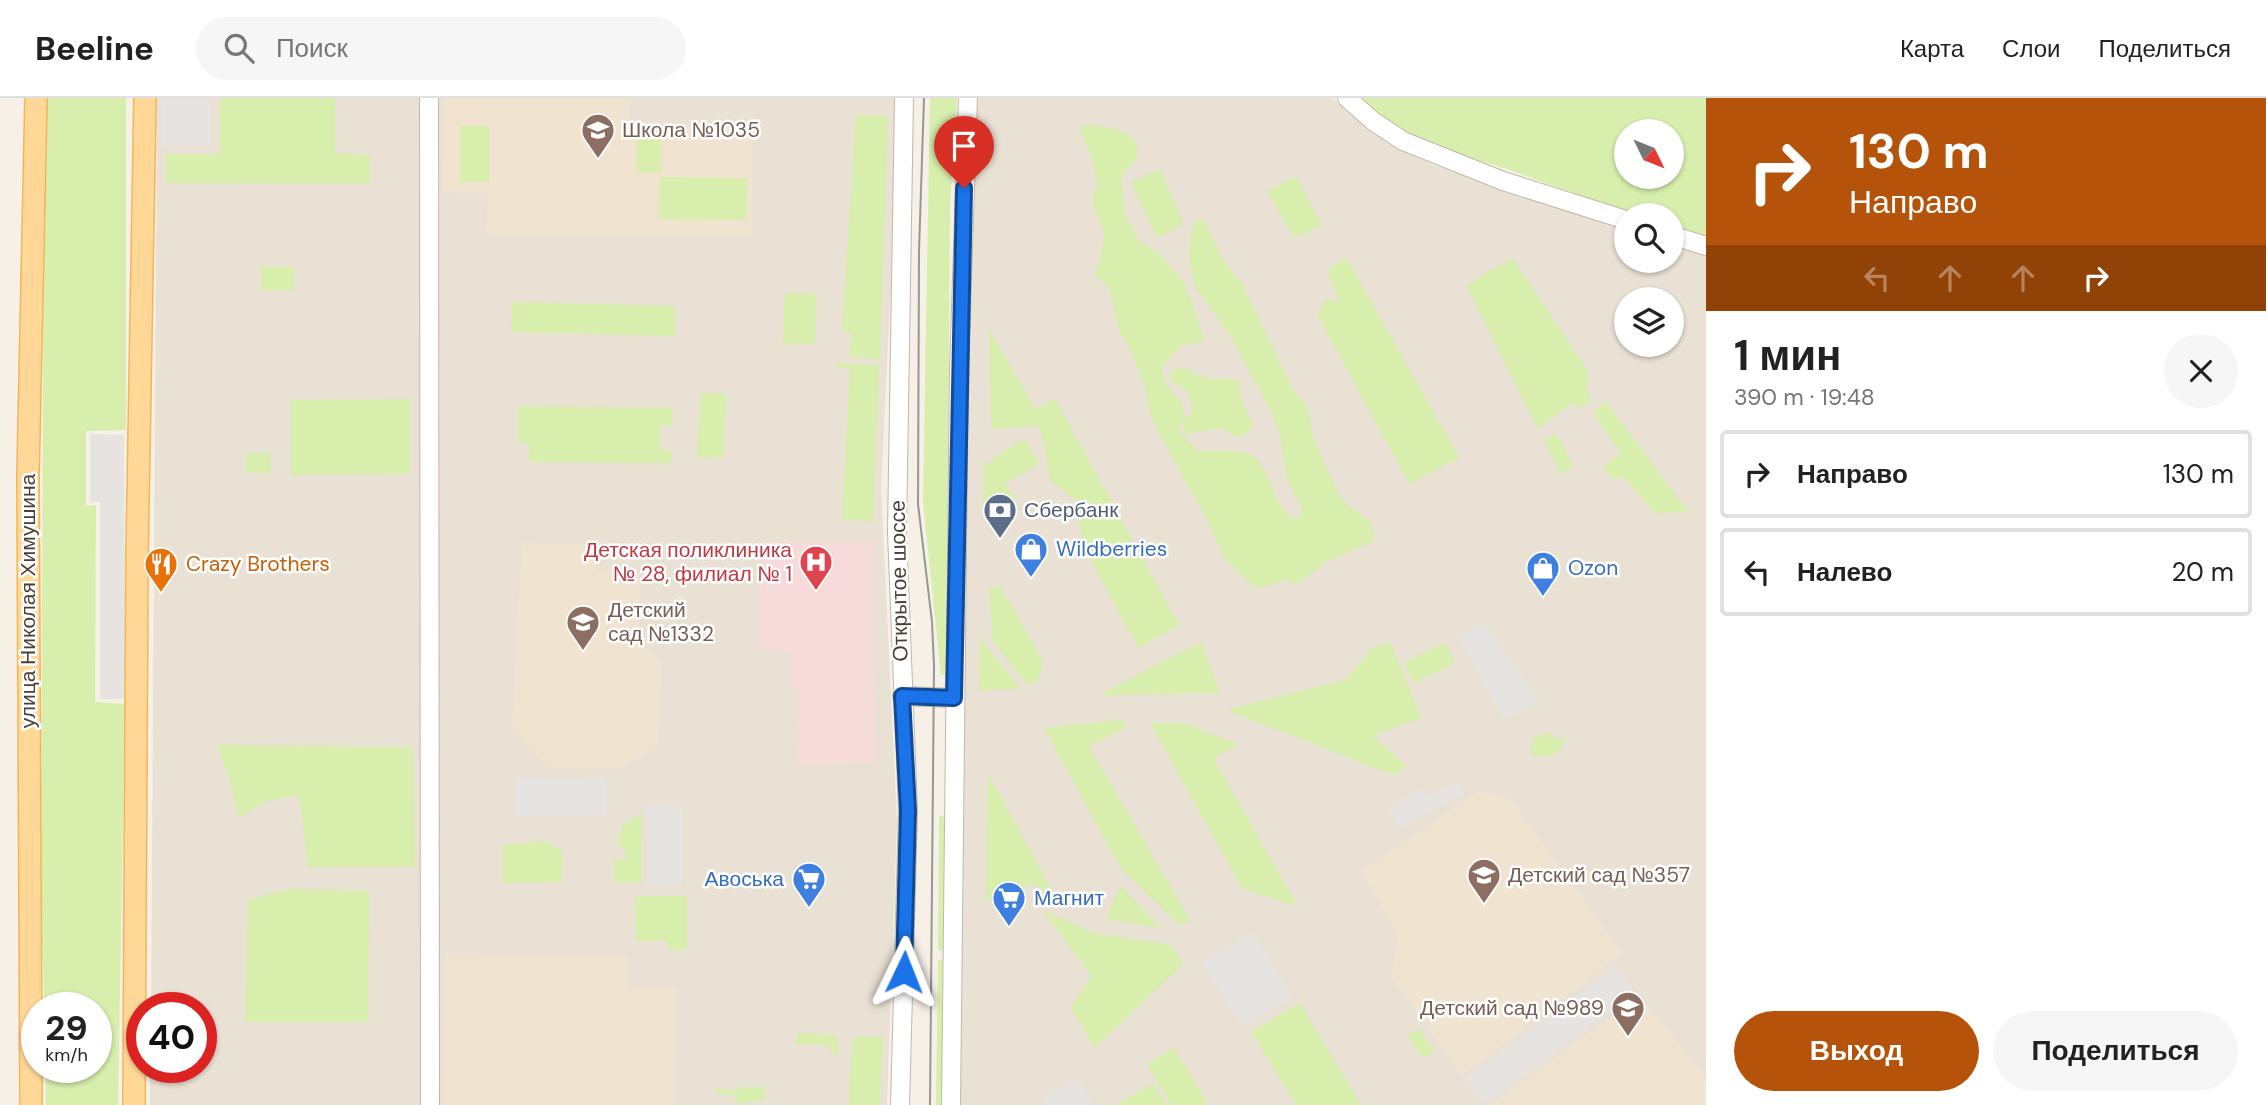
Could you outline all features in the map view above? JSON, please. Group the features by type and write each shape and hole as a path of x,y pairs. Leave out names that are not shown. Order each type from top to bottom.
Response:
{"main road":[{"name":"улица Николая Химушина","path":"31,1105 28,465 36,98"},
{"path":"134,1105 137,557 145,98"}],"street":[{"path":"429,98 430,1105"},
{"name":"Открытое шоссе","path":"900,1105 908,810 897,532 904,98"},
{"path":"951,1105 962,211 968,98"},
{"path":"1347,98 1373,121 1403,141 1503,181 1614,216"},
{"path":"1684,239 1706,246"},
{"path":"902,696 954,698"}],"shaded area":[{"path":"157,98 900,98 881,488 897,821 887,1105 150,1105 150,1083 217,1083 217,992 151,992"},
{"path":"161,98 210,98 210,146 161,146"},
{"name":"Школа №1035","path":"444,98 630,98 630,125 752,128 752,235 486,236 488,194 443,193"},
{"path":"977,98 1332,98 1400,149 1433,165 1614,224 1614,273 1684,273 1684,248 1706,255 1706,1105 954,1105 971,145"},
{"path":"90,434 124,435 125,699 100,699 100,502 90,502"},
{"path":"761,542 873,542 874,763 798,765 799,688 792,687 791,652 759,646"},
{"name":"Детский сад №1332","path":"522,543 596,545 596,571 641,572 637,642 662,663 657,746 620,769 548,767 512,728"},
{"path":"1483,621 1539,701 1504,720 1459,637"},
{"path":"516,777 606,778 606,817 515,816"},
{"path":"1458,782 1465,793 1399,828 1387,808 1423,788 1428,797"},
{"name":"Детский сад №357","path":"1482,790 1510,799 1622,953 1462,1075 1391,976 1399,937 1362,872"},
{"path":"647,806 682,806 682,886 647,886"},
{"path":"1253,933 1292,997 1242,1026 1202,962"},
{"path":"446,954 627,957 627,989 676,989 674,1105 444,1105"},
{"path":"1615,966 1636,993 1483,1105 1465,1079"},
{"name":"Детский сад №989","path":"1640,996 1706,1079 1706,1105 1491,1105"},
{"path":"1078,1078 1093,1105 1045,1105 1041,1099"}],"green space":[{"path":"44,98 126,98 126,430 86,431 86,506 96,505 95,702 125,704 118,1105 46,1105 45,1083 112,1083 112,992 44,992 41,907"},
{"path":"220,98 335,98 335,153 370,155 370,184 166,183 166,154 220,154"},
{"path":"930,98 957,98 950,207 946,675 941,675 923,502"},
{"path":"1361,98 1706,98 1706,240 1684,232 1684,203 1614,203 1614,207 1504,168 1410,140"},
{"path":"856,115 888,116 880,359 849,357 852,333 842,332"},
{"path":"1084,125 1121,132 1135,142 1135,160 1121,177 1125,215 1139,241 1161,255 1184,282 1205,341 1182,345 1162,367 1166,384 1183,405 1183,419 1193,413 1188,392 1171,381 1169,372 1184,367 1204,378 1239,380 1241,401 1254,425 1243,437 1233,436 1224,428 1184,434 1183,420 1178,430 1197,451 1234,451 1255,458 1262,466 1282,507 1290,515 1300,519 1302,508 1288,482 1280,436 1272,413 1231,337 1195,287 1189,257 1192,227 1196,221 1203,219 1224,261 1242,284 1292,388 1308,405 1312,435 1337,492 1346,504 1371,522 1374,536 1370,543 1327,561 1296,585 1287,579 1260,588 1225,560 1206,518 1151,419 1145,386 1131,351 1119,331 1110,289 1093,273 1098,268 1105,233 1093,206 1093,190 1098,189 1092,158 1079,129"},
{"path":"460,126 489,126 489,182 460,182"},
{"path":"637,130 661,130 661,173 637,173"},
{"path":"1160,169 1184,224 1157,238 1131,182"},
{"path":"660,177 747,178 746,220 659,219"},
{"path":"1296,177 1322,225 1294,238 1267,191"},
{"path":"1346,257 1459,458 1409,484 1318,316 1326,299 1340,303 1327,270"},
{"path":"1513,259 1588,371 1587,390 1591,401 1581,407 1570,404 1538,429 1467,286 1488,271"},
{"path":"261,267 294,267 294,290 261,290"},
{"path":"785,293 816,294 815,344 783,344"},
{"path":"512,302 676,306 675,336 511,332"},
{"path":"989,329 1036,410 1055,399 1179,625 1138,648 1084,547 1075,500 1051,481 1040,426 991,429"},
{"path":"836,363 879,365 873,521 842,520 850,368 836,367"},
{"path":"701,393 726,394 723,458 697,457"},
{"path":"410,399 410,474 291,475 291,400"},
{"path":"1606,402 1688,512 1655,513 1623,476 1614,480 1603,467 1621,453 1593,413"},
{"path":"518,406 672,408 672,426 660,426 660,450 671,451 671,463 529,462 529,443 518,443"},
{"path":"1556,433 1574,468 1561,474 1544,440"},
{"path":"1025,439 1039,464 1005,484 1016,498 1008,506 983,510 984,461 994,466 991,459"},
{"path":"246,453 270,453 271,473 246,473"},
{"path":"1000,586 1043,662 1039,679 1027,685 993,641 989,589"},
{"path":"980,639 1021,689 979,690"},
{"path":"1201,642 1220,693 1098,695"},
{"path":"1390,642 1421,718 1372,736 1407,766 1394,775 1226,710 1346,680 1371,649"},
{"path":"1445,643 1455,663 1414,683 1404,663"},
{"path":"1122,720 1126,727 1089,747 1190,920 1180,925 1121,869 1044,728"},
{"path":"1150,723 1184,723 1239,745 1213,758 1298,907 1242,888"},
{"path":"1535,733 1539,736 1550,733 1555,739 1565,738 1562,748 1551,756 1534,756 1530,750"},
{"path":"216,745 413,747 415,867 308,867 299,795 267,801 238,818 231,783"},
{"path":"988,773 1055,897 1030,883 1005,903 1004,896 986,900"},
{"path":"642,813 641,882 614,882 614,859 621,861 627,855 618,841 623,825"},
{"path":"939,816 946,816 944,951 938,950"},
{"path":"547,841 562,852 562,882 503,883 503,845"},
{"path":"1120,886 1161,928 1106,919"},
{"path":"288,889 369,891 368,1022 245,1022 248,900"},
{"path":"635,896 687,896 687,950 669,950 667,940 636,941"},
{"path":"1043,910 1093,933 1171,945 1183,964 1095,1048 1071,1008 1091,976"},
{"path":"945,959 943,1105 936,1105 938,960"},
{"path":"1300,1003 1361,1105 1296,1105 1251,1032"},
{"path":"1419,1029 1434,1051 1422,1058 1408,1035"},
{"path":"799,1033 835,1035 838,1057 825,1045 795,1044"},
{"path":"858,1036 883,1037 880,1105 849,1105 852,1041"},
{"path":"1174,1048 1208,1105 1171,1105 1147,1064"},
{"path":"1153,1084 1166,1105 1116,1105"},
{"path":"739,1087 764,1087 764,1100 741,1103 735,1100 735,1095 714,1093 714,1089 738,1090"}],"tram line":[{"path":"924,98 919,251 918,504 932,622 934,666 930,1105"}],"place":[{"name":"Школа №1035","path":"598,160"},
{"name":"Сбербанк","path":"1000,540"},
{"name":"Wildberries","path":"1031,579"},
{"name":"Детская поликлиника № 28, филиал № 1","path":"816,592"},
{"name":"Crazy Brothers","path":"161,594"},
{"name":"Ozon","path":"1543,598"},
{"name":"Детский сад №1332","path":"583,652"},
{"name":"Детский сад №357","path":"1484,905"},
{"name":"Авоська","path":"809,909"},
{"name":"Магнит","path":"1009,928"},
{"name":"Детский сад №989","path":"1628,1038"}],"route":[{"path":"904,972 908,810 902,696 954,698 964,188"}]}
